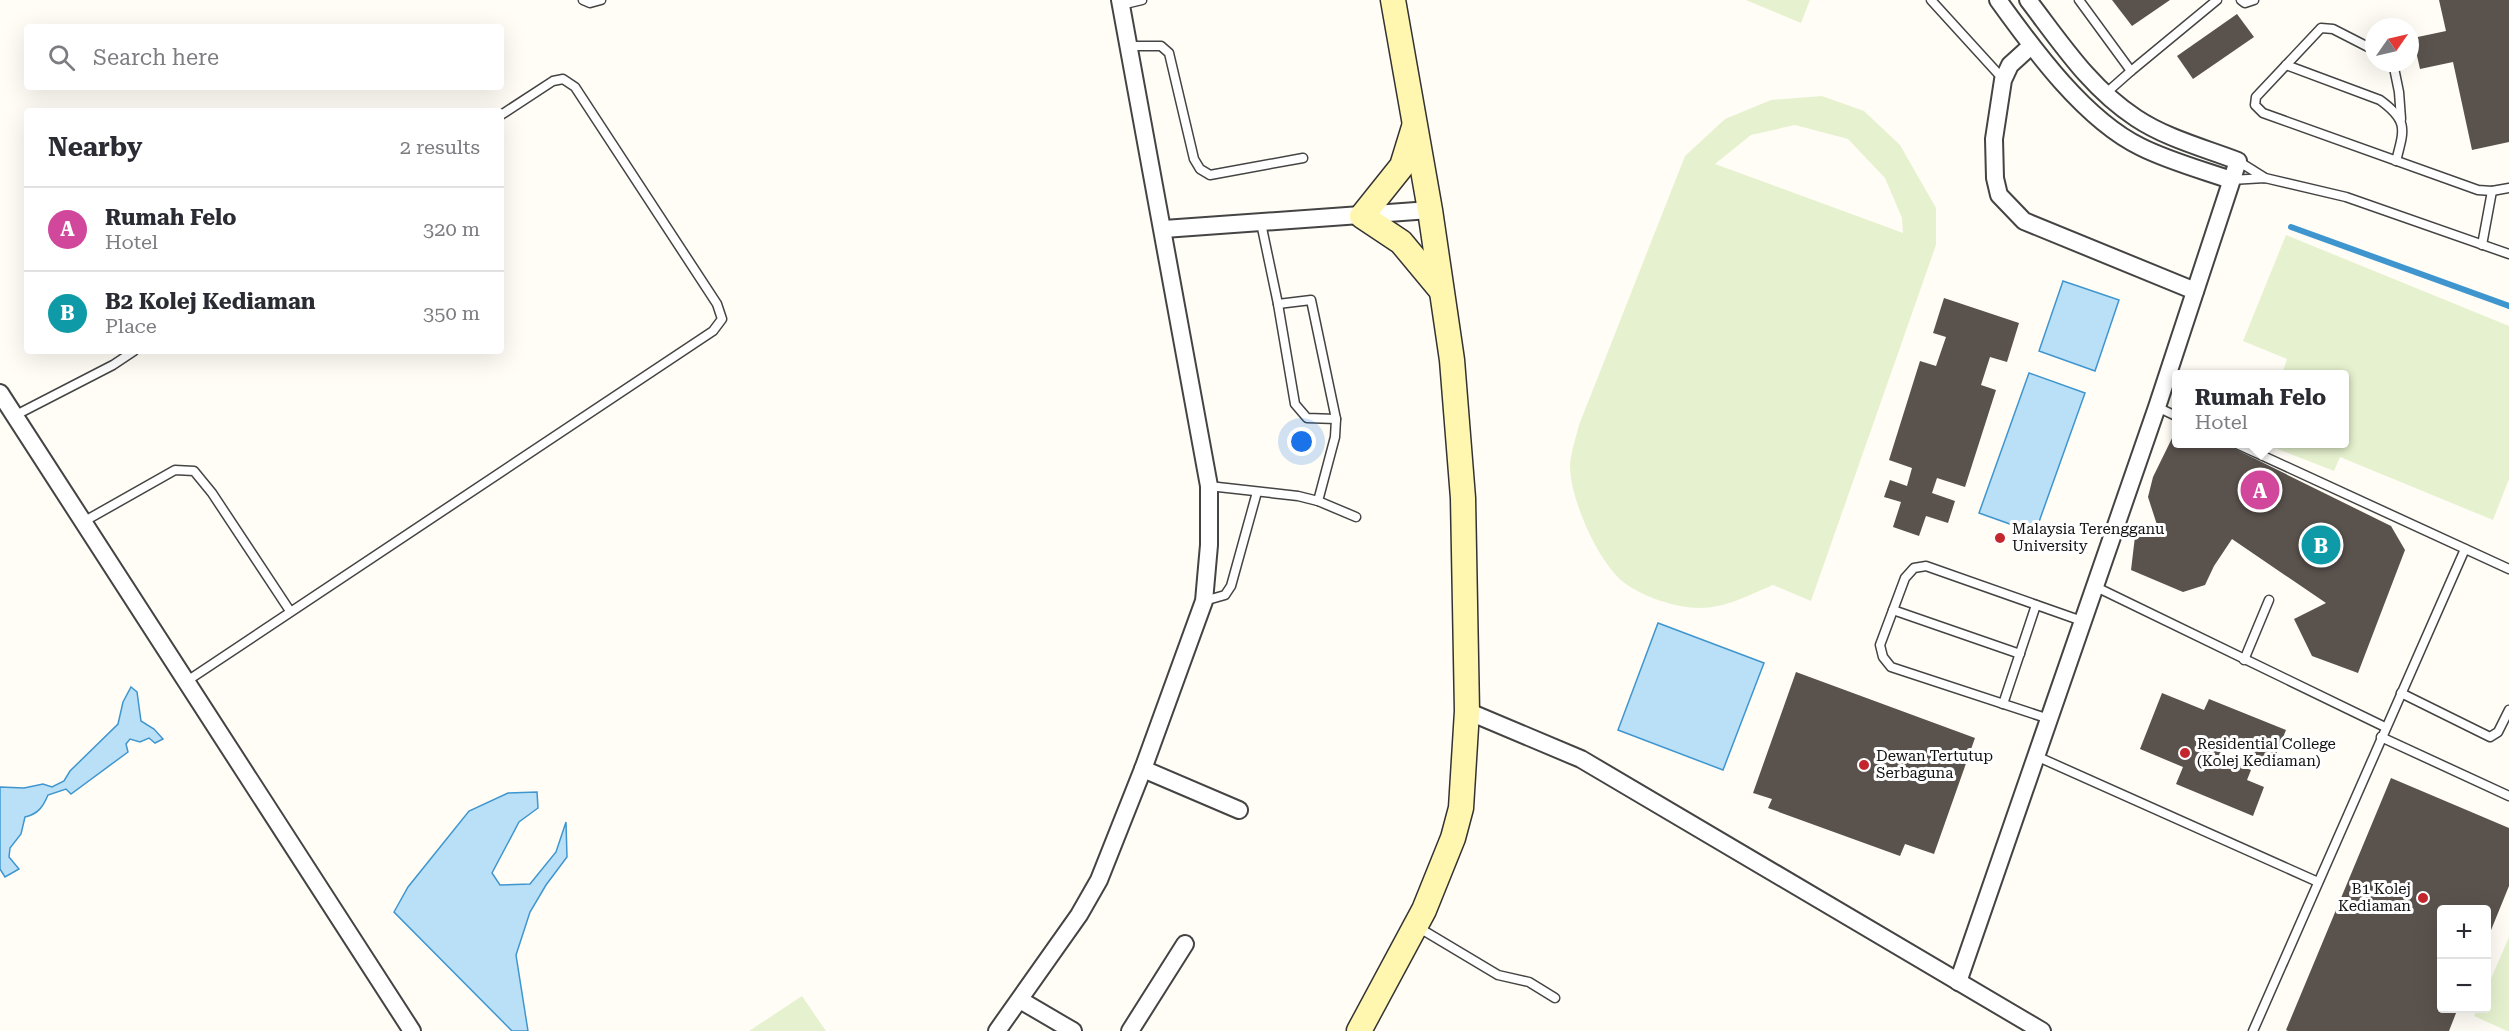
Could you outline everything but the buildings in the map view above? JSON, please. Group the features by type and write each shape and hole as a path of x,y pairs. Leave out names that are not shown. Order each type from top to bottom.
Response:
{"main road":[{"path":"1359,1031 1415,926 1453,838 1461,808 1467,711 1463,498 1452,360 1430,210 1393,0"},
{"path":"1415,122 1402,166 1362,216 1401,242 1443,291"}],"street":[{"path":"1998,0 2031,46 2091,112 2118,134 2141,148 2231,180"},
{"path":"1958,982 2157,407 2238,160 2166,134 2137,119 2105,95 2084,73 2028,0"},
{"path":"997,1031 1079,915 1099,880 1143,769 1204,601 1209,545 1209,486 1121,2"},
{"path":"2031,46 2010,65 2003,80 1994,132 1995,178 1998,195 2024,221 2195,291"},
{"path":"1164,229 1430,210"},
{"path":"0,393 412,1031"},
{"path":"1467,711 1581,759 2042,1031"},
{"path":"1143,769 1239,810"},
{"path":"1131,1031 1185,944"},
{"path":"1020,1000 1073,1031"}],"lane":[{"path":"583,0 590,3 601,0"},
{"path":"1121,2 1142,0"},
{"path":"1930,0 2003,80"},
{"path":"2079,0 2131,71"},
{"path":"2105,95 2217,0"},
{"path":"2241,0 2245,3 2254,0"},
{"path":"2365,46 2333,30 2321,28 2256,97 2255,105 2263,113 2478,190 2492,191 2509,188"},
{"path":"1129,46 1161,46 1169,53 1194,159 1200,169 1210,175 1303,158"},
{"path":"2286,65 2380,100 2393,109 2401,119"},
{"path":"2395,72 2404,129 2396,161"},
{"path":"186,681 713,331 722,319 717,304 575,87 563,79 553,81 504,113"},
{"path":"2238,160 2265,178"},
{"path":"2231,180 2265,178 2346,197 2509,254"},
{"path":"2482,245 2492,191"},
{"path":"1261,223 1295,404 1307,418 1336,419"},
{"path":"1278,304 1311,300 1336,419 1335,437 1318,501"},
{"path":"14,416 129,354"},
{"path":"2157,407 2172,414"},
{"path":"2245,448 2509,569"},
{"path":"83,522 175,470 194,471 212,493 290,611"},
{"path":"1209,486 1298,496 1318,501 1356,517"},
{"path":"1204,601 1225,595 1231,586 1257,492"},
{"path":"2253,1031 2465,549"},
{"path":"2049,719 1891,667 1883,657 1880,645 1905,578 1914,568 1926,566 2082,621"},
{"path":"2094,586 2385,727"},
{"path":"2244,660 2269,600"},
{"path":"2003,704 2036,604"},
{"path":"1893,610 2020,654"},
{"path":"2401,693 2490,737 2498,732 2509,710"},
{"path":"2381,736 2509,796"},
{"path":"2036,756 2318,882"},
{"path":"1415,926 1498,975 1529,982 1555,998"}],"green space":[{"path":"1746,0 1810,0 1801,23"},
{"path":"1822,96 1864,111 1900,145 1936,208 1936,245 1811,601 1773,585 1719,606 1699,608 1680,606 1648,596 1630,586 1622,581 1603,558 1580,511 1571,479 1571,455 1579,425 1685,156 1725,119 1771,100","holes":["1795,125 1848,139 1885,178 1902,218 1903,233 1715,164 1751,135"]},
{"path":"2286,235 2509,326 2509,479 2493,520 2340,457 2334,471 2275,448 2349,448 2349,370 2283,370 2287,359 2243,341"},
{"path":"2509,937 2509,1031 2474,1016 2475,1013 2491,1013 2491,979"},
{"path":"802,996 826,1031 749,1031"}],"water":[{"path":"2063,281 2119,300 2095,371 2039,351"},
{"path":"2029,373 2085,393 2035,533 1979,513"},
{"path":"1658,623 1764,663 1723,770 1618,730"},
{"path":"131,687 137,692 141,721 154,729 163,739 155,743 149,738 140,742 130,739 126,744 128,752 71,794 66,789 48,795 40,809 25,817 21,834 10,848 9,857 19,869 5,877 0,869 0,787 24,788 43,784 52,787 64,781 70,771 118,724 123,702"},
{"path":"537,792 538,808 519,822 492,873 500,885 530,884 556,852 566,822 567,857 530,912 516,955 528,1031 512,1031 394,912 408,887 469,811 508,793"}],"waterway":[{"path":"2291,227 2509,306"}],"place":[{"name":"Rumah Felo","path":"2260,490"},
{"name":"Malaysia Terengganu University","path":"2000,538"},
{"name":"B2 Kolej Kediaman","path":"2321,545"},
{"name":"Residential College (Kolej Kediaman)","path":"2185,753"},
{"name":"Dewan Tertutup Serbaguna","path":"1864,765"},
{"name":"B1 Kolej Kediaman","path":"2423,898"}]}
